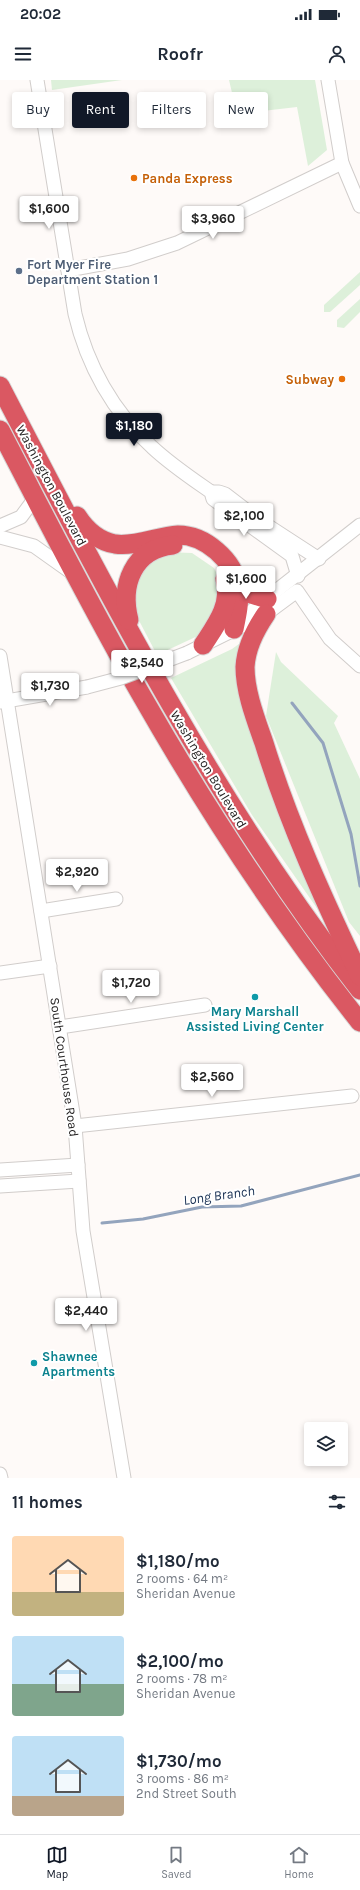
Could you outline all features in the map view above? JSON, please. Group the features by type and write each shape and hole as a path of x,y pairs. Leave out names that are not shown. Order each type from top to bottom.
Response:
{"highway":[{"name":"Washington Boulevard","path":"0,386 135,642 180,722 236,816 320,938 360,990"},
{"name":"Washington Boulevard","path":"0,430 76,576 142,697 198,790 279,912 360,1022"},
{"path":"0,439 14,456"},
{"path":"45,472 82,523 95,536 108,542 121,544 173,536 195,538 208,544 219,553 228,565 238,585 239,605 234,629"},
{"path":"135,642 125,605 129,577 137,564 150,553 164,546 179,545 192,547 205,553 215,562 225,580 226,599 224,611 195,649"},
{"path":"238,585 248,593 273,601 251,641 246,660 246,679 268,757 297,837 324,900 360,976"}],"street":[{"path":"37,80 75,314 82,339 94,370 111,399 132,427 152,447 211,492 213,499 292,556 298,576"},
{"path":"328,80 342,164 360,206"},
{"path":"68,270 128,259 177,243 342,164"},
{"path":"211,492 225,494 259,520 319,558"},
{"path":"0,526 21,517 35,498"},
{"path":"4,702 87,688 121,678 195,649 234,629 273,601 298,576 360,525"},
{"path":"0,537 34,546 76,576"},
{"path":"273,601 297,592 330,639 360,666"},
{"name":"South Courthouse Road","path":"0,656 4,702 41,911 75,1126 86,1254 124,1478"},
{"path":"41,911 116,899"},
{"path":"0,973 50,966"},
{"path":"60,1028 205,1005"},
{"path":"75,1126 352,1096"},
{"path":"0,1170 78,1165"},
{"path":"0,1186 79,1181"},
{"path":"0,1474 1,1478"}],"green space":[{"path":"51,80 122,80 52,90"},
{"path":"229,80 315,80 327,150 308,166 297,107 268,110 268,92 232,92"},
{"path":"360,272 360,285 330,312 324,312 324,305"},
{"path":"360,299 360,312 344,328 337,327 337,320"},
{"path":"165,552 192,553 214,568 222,585 221,610 204,633 157,655 133,609 133,585 145,566"},
{"path":"250,636 240,659 330,927 252,815 171,678 232,649"},
{"path":"276,652 281,662 338,716 334,723 360,779 360,936 349,922 266,716"}],"waterway":[{"path":"292,703 323,743 351,834 360,886"},
{"name":"Long Branch","path":"102,1223 143,1219 202,1207 241,1206 360,1175"}],"place":[{"name":"Panda Express","path":"134,178"},
{"name":"Fort Myer Fire Department Station 1","path":"19,271"},
{"name":"Subway","path":"342,379"},
{"name":"Mary Marshall Assisted Living Center","path":"255,997"},
{"name":"Shawnee Apartments","path":"34,1363"}]}
